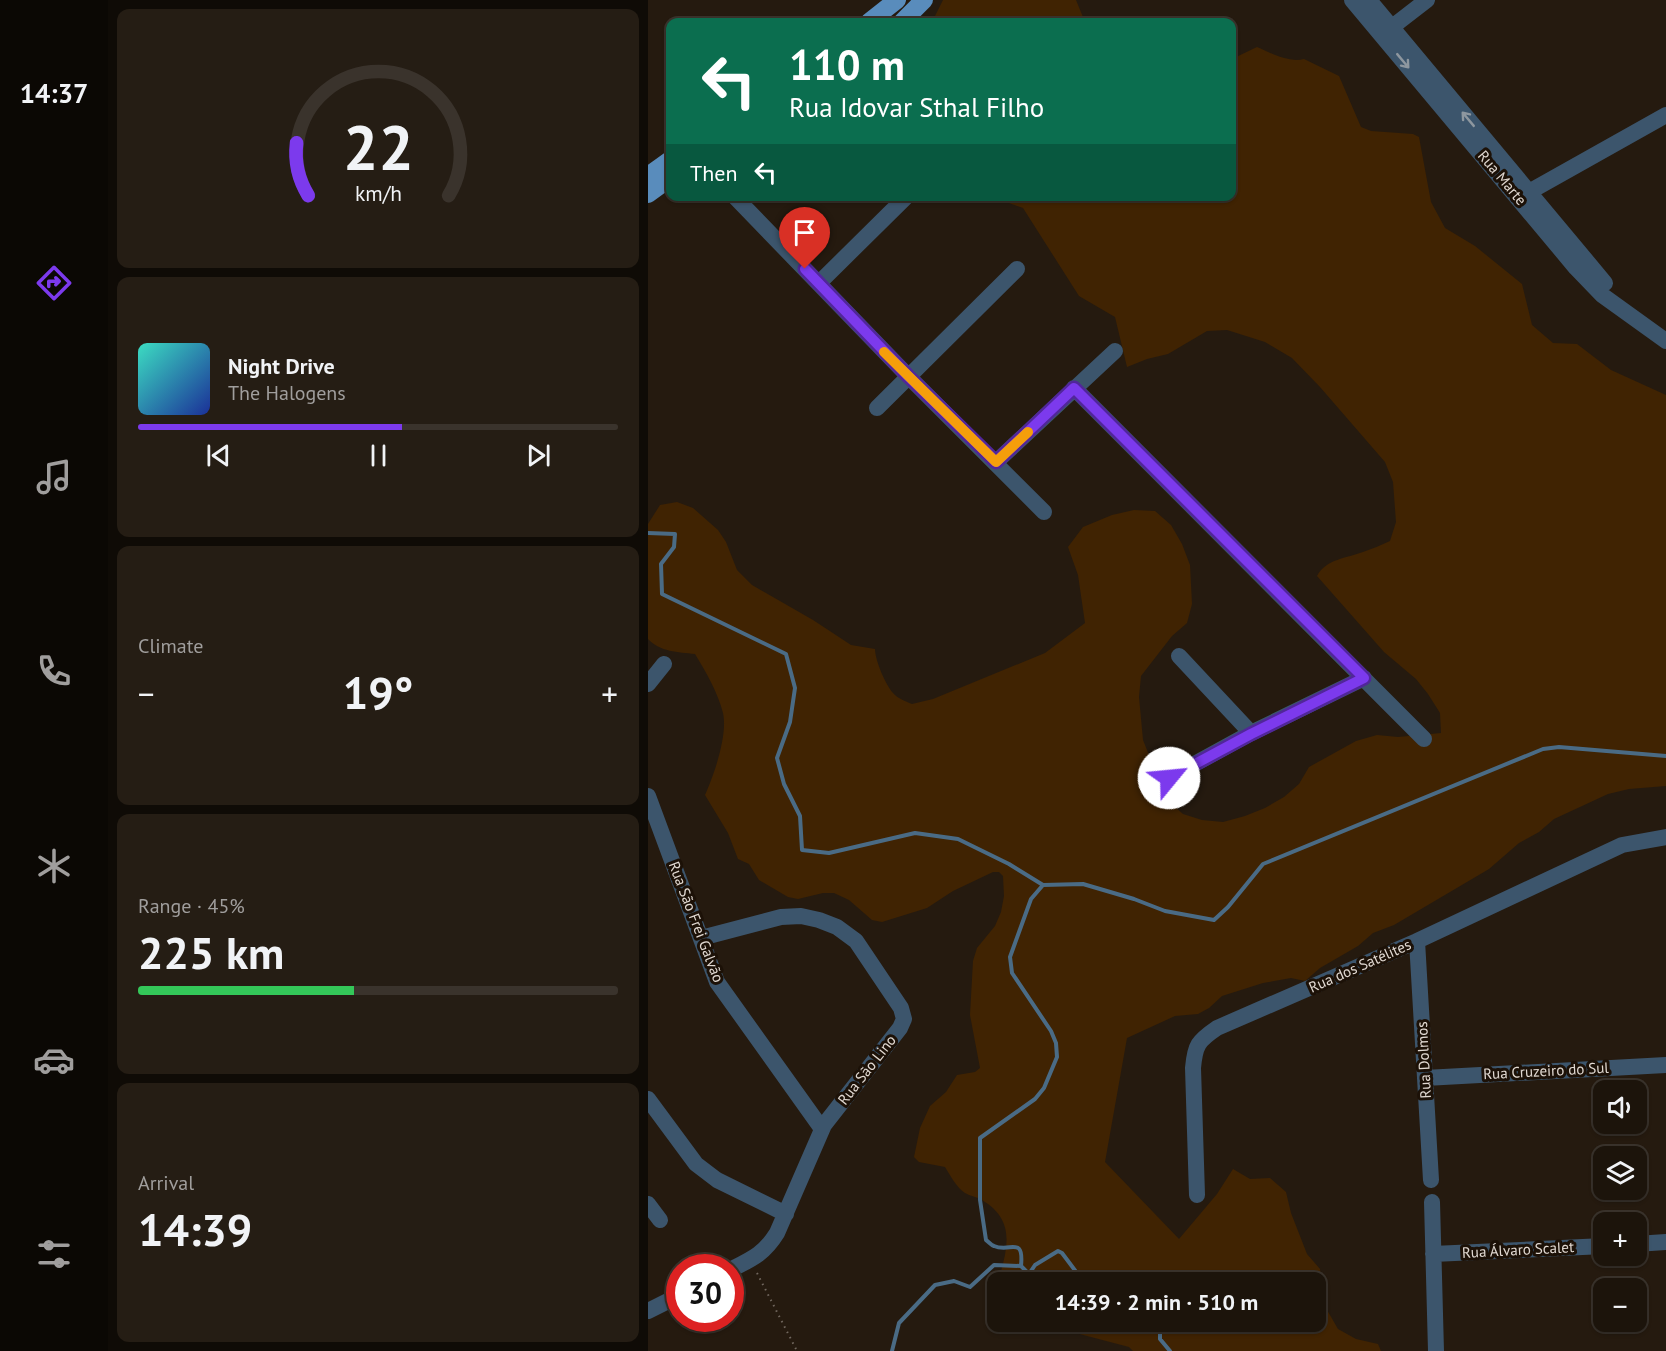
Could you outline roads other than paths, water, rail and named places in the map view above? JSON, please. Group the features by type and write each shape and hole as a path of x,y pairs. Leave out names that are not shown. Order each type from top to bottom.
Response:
{"main road":[{"path":"862,18 882,0"},
{"path":"874,18 897,0"},
{"path":"907,18 922,2"},
{"path":"648,176 666,163"},
{"path":"648,194 666,181"}],"street":[{"name":"Rua Marte","path":"1352,0 1386,31 1524,195 1594,272 1609,286 1666,328"},
{"name":"Rua Marte","path":"1369,0 1386,31"},
{"path":"1386,31 1427,0"},
{"path":"1524,195 1666,115"},
{"name":"Rua Marte","path":"1524,195 1587,280 1602,295 1666,341"},
{"path":"739,201 909,377 1044,512"},
{"path":"819,283 902,201"},
{"path":"877,408 1017,269"},
{"path":"996,462 1115,351"},
{"path":"1074,388 1424,739"},
{"path":"1179,656 1251,734"},
{"path":"648,684 664,664"},
{"path":"1169,778 1364,678"},
{"name":"Rua São Frei Galvão","path":"648,796 717,982 822,1129"},
{"name":"Rua dos Satélites","path":"1197,1195 1193,1068 1194,1050 1202,1038 1217,1028 1417,941 1622,846 1666,837"},
{"name":"Rua São Lino","path":"701,938 781,917 801,916 837,927 856,941 902,1008 904,1019 900,1028 822,1129 786,1214 768,1248 744,1263"},
{"name":"Rua Dolmos","path":"1417,941 1431,1180"},
{"name":"Rua Cruzeiro do Sul","path":"1425,1078 1666,1065"},
{"path":"648,1098 696,1164 717,1180 786,1214"},
{"path":"1432,1202 1436,1351"},
{"path":"648,1204 660,1221"},
{"path":"1647,1243 1666,1242"},
{"name":"Rua Álvaro Scalet","path":"1433,1254 1593,1247"},
{"path":"648,1311 666,1302"}],"waterway":[{"path":"648,533 675,534 674,547 661,564 662,594 786,654 795,688 790,722 777,758 784,784 800,816 802,850 829,853 915,833 958,839 1009,864 1043,885 1083,884 1165,911 1214,920 1228,907 1263,864 1543,749 1559,747 1666,756"},
{"path":"1027,1272 1021,1266 1018,1248 1000,1248 986,1240 980,1200 980,1138 1035,1099 1044,1088 1057,1057 1056,1043 1051,1031 1012,973 1010,957 1031,899 1043,885"},
{"path":"1030,1272 1035,1265 1058,1251 1076,1272"},
{"path":"892,1351 899,1323 935,1285 954,1281 970,1287 994,1265 1021,1266"},
{"path":"1160,1332 1160,1339 1170,1351"}]}
